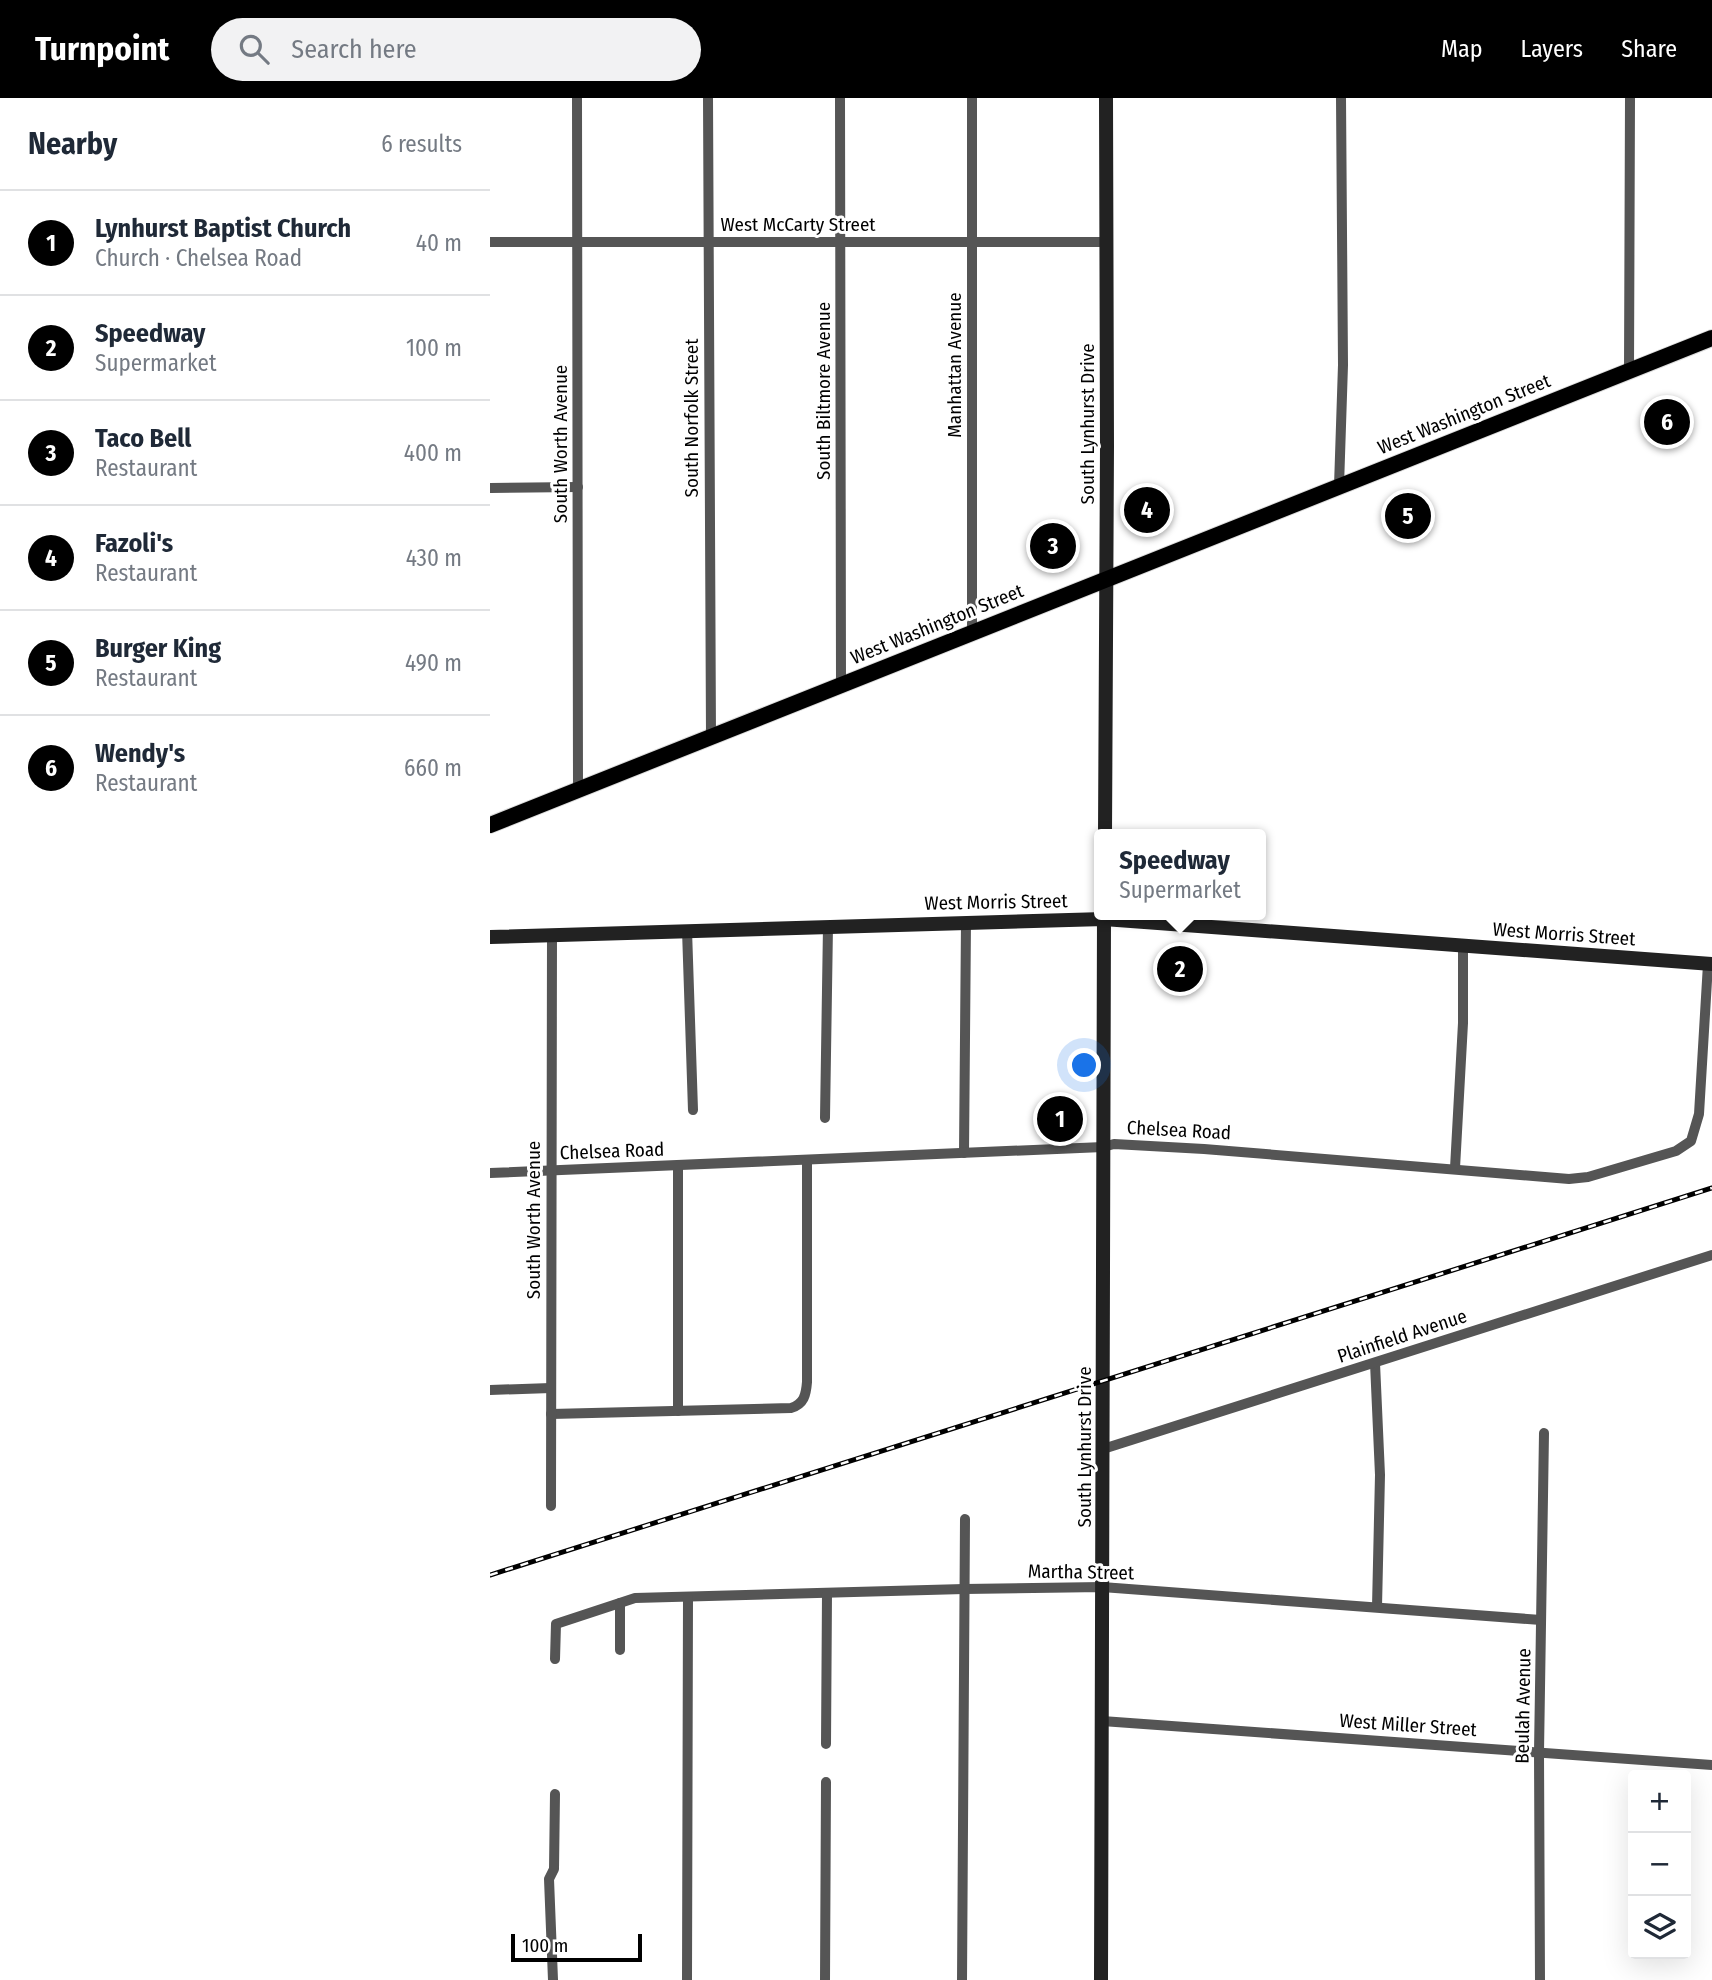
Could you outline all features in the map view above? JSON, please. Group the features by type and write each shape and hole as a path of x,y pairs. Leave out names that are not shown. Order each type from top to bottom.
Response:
{"main road":[{"name":"South Lynhurst Drive","path":"1105,98 1105,829"},
{"name":"West Washington Street","path":"490,825 1712,338"},
{"name":"West Morris Street","path":"490,937 1094,917"},
{"name":"South Lynhurst Drive","path":"1101,1980 1104,920"},
{"name":"West Morris Street","path":"1141,920 1710,964"}],"street":[{"name":"South Worth Avenue","path":"577,98 578,790"},
{"name":"South Norfolk Street","path":"708,98 710,737"},
{"name":"South Biltmore Avenue","path":"840,98 841,684"},
{"name":"Manhattan Avenue","path":"972,98 972,633"},
{"path":"1339,486 1343,365 1341,98"},
{"path":"1629,371 1630,98"},
{"name":"West McCarty Street","path":"490,242 1105,242"},
{"path":"490,488 578,487"},
{"path":"964,1153 966,922"},
{"path":"825,1118 828,926"},
{"path":"687,930 692,1110"},
{"name":"South Worth Avenue","path":"551,1506 552,935"},
{"path":"1455,1168 1463,1023 1463,946"},
{"name":"Chelsea Road","path":"490,1173 807,1161 1104,1147 1114,1144 1159,1145 1555,1178 1583,1178 1676,1151 1691,1141 1699,1114 1710,964"},
{"path":"551,1415 791,1408 801,1402 806,1394 807,1382 807,1161"},
{"path":"678,1166 678,1411"},
{"name":"Plainfield Avenue","path":"1103,1449 1712,1255"},
{"path":"1375,1363 1380,1475 1377,1607"},
{"path":"490,1390 551,1388"},
{"name":"Beulah Avenue","path":"1540,1980 1539,1752 1544,1433"},
{"path":"962,1980 965,1519"},
{"name":"Martha Street","path":"620,1604 635,1598 1102,1587 1541,1620"},
{"path":"826,1744 827,1593"},
{"path":"687,1980 688,1597"},
{"path":"555,1659 555,1624 620,1604 620,1650"},
{"name":"West Miller Street","path":"1102,1721 1712,1765"},
{"path":"825,1980 826,1782"},
{"path":"552,1980 549,1879 554,1869 555,1794"}],"railway":[{"path":"490,1575 1712,1188"}],"place":[{"name":"Wendy's","path":"1667,422"},
{"name":"Fazoli's","path":"1147,510"},
{"name":"Burger King","path":"1408,516"},
{"name":"Taco Bell","path":"1053,546"},
{"name":"Speedway","path":"1180,969"},
{"name":"Lynhurst Baptist Church","path":"1060,1119"}]}
